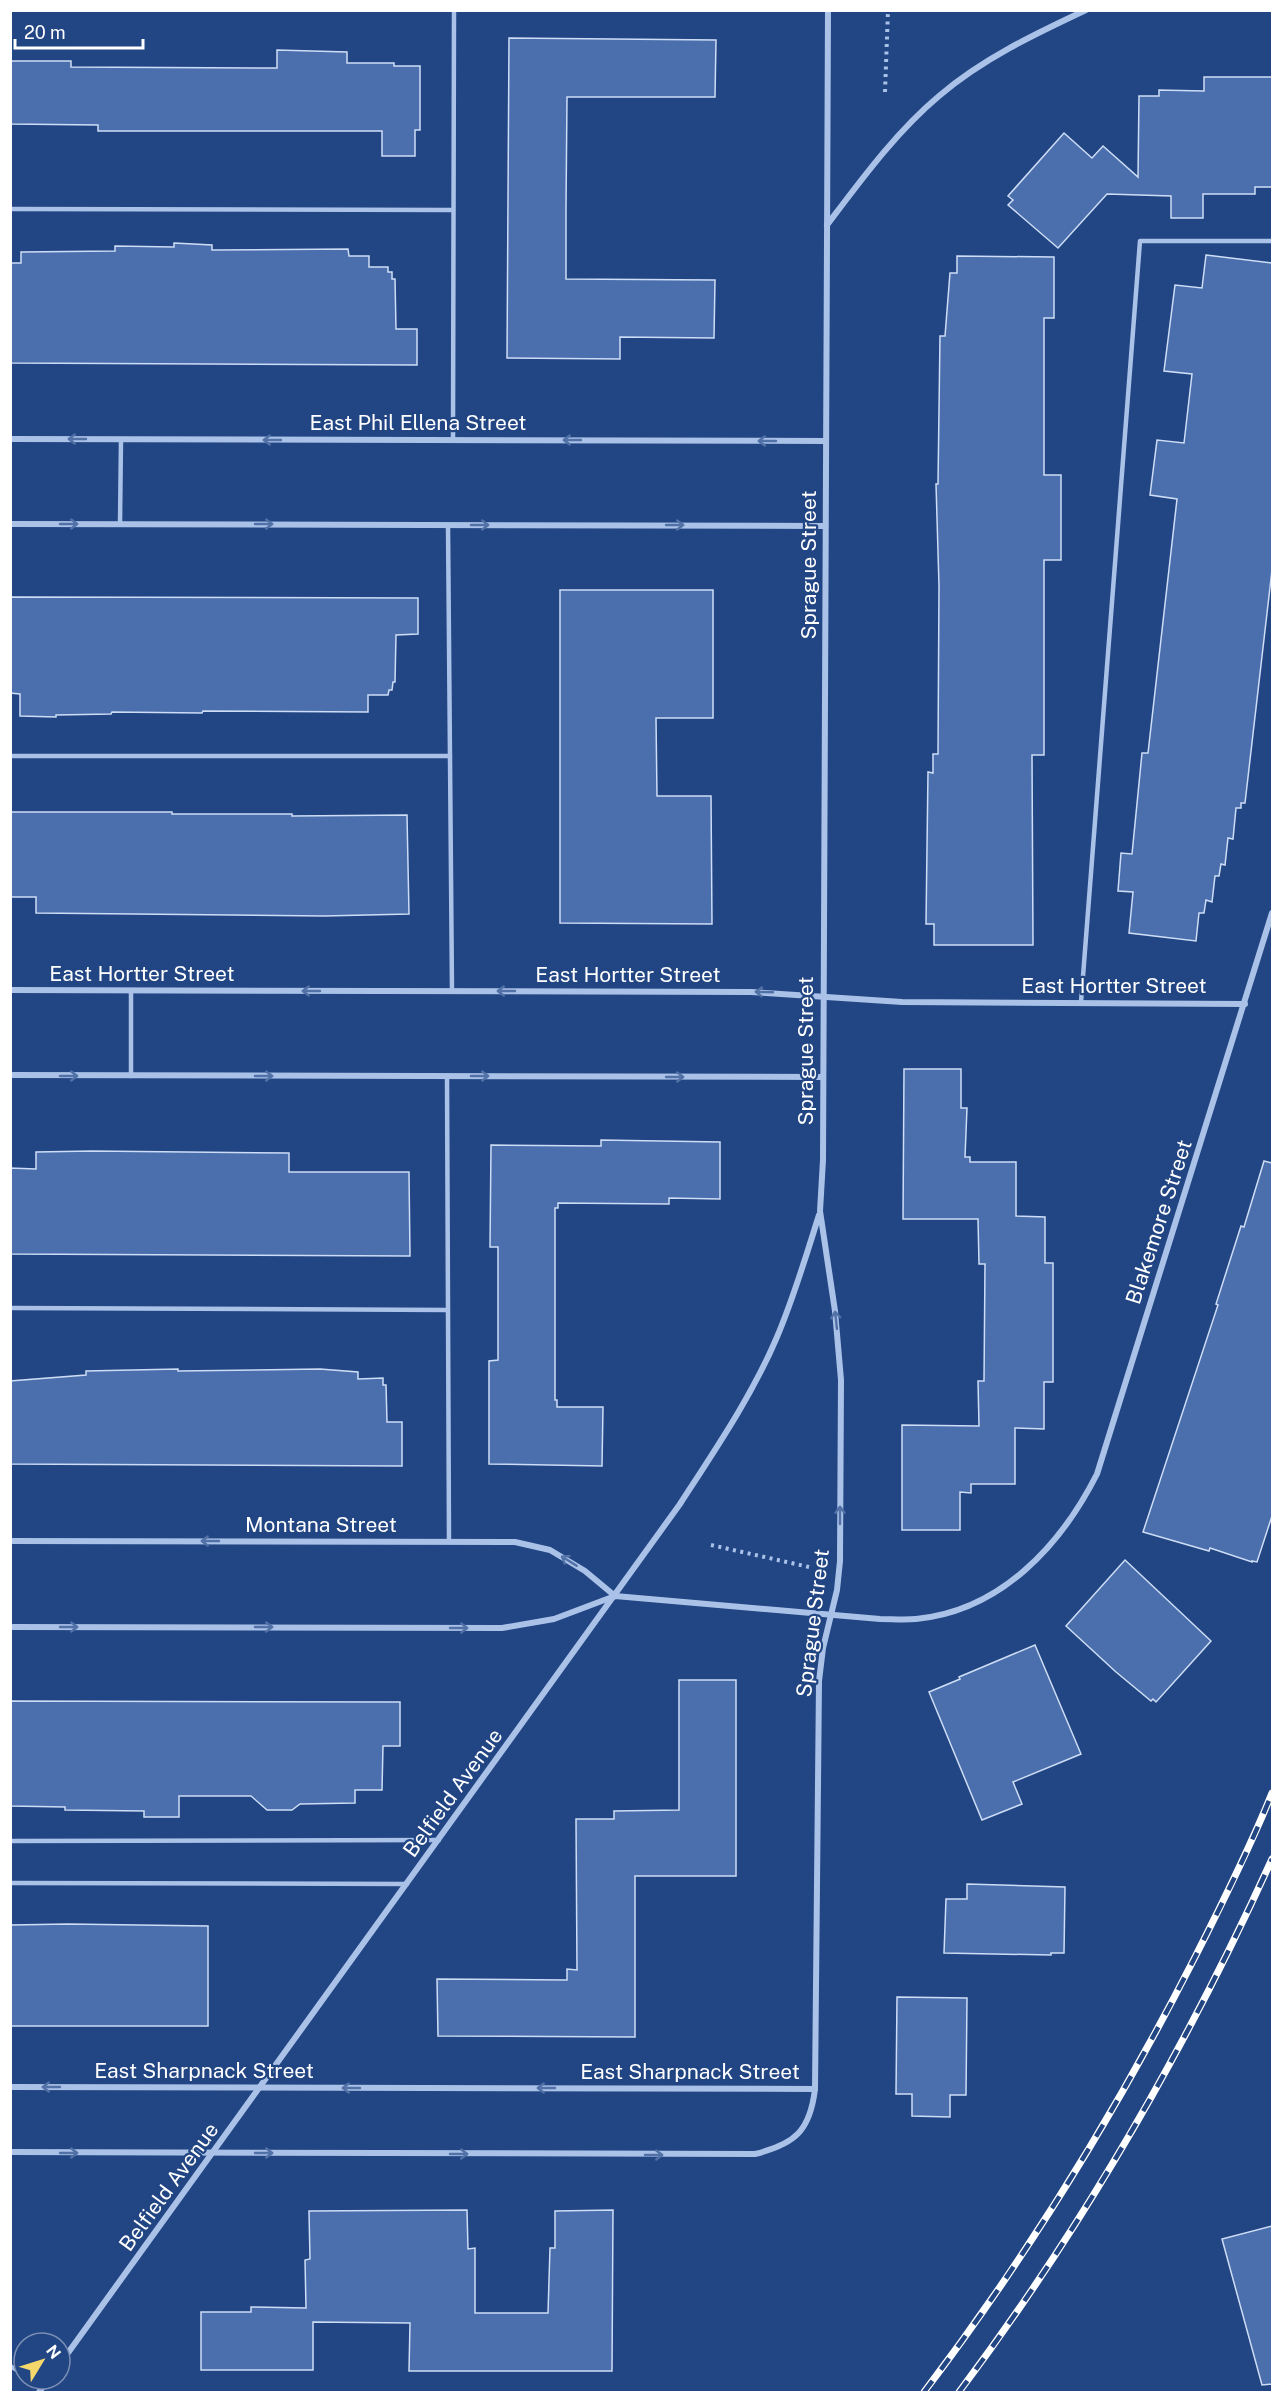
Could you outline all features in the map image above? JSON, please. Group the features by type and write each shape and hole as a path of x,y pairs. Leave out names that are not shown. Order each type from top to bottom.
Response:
{"street":[{"name":"Sprague Street","path":"815,2089 819,1681 823,1648 837,1590 840,1561 841,1380 835,1311 820,1211 823,1077 828,10"},
{"path":"827,225 886,150 939,96 1005,50 1086,10"},
{"name":"East Phil Ellena Street","path":"10,439 826,441"},
{"path":"10,524 825,526"},
{"name":"Blakemore Street","path":"830,1615 916,1619 951,1612 984,1598 1012,1582 1040,1558 1061,1534 1081,1504 1097,1474 1272,913"},
{"name":"East Hortter Street","path":"10,990 751,992 902,1002 1245,1004"},
{"path":"10,1076 823,1077"},
{"name":"Belfield Avenue","path":"72,2348 680,1504 748,1395 777,1337 820,1211"},
{"name":"Montana Street","path":"10,1541 515,1542 550,1550 585,1571 615,1596"},
{"path":"10,1626 502,1629 554,1619 615,1596 830,1615"},
{"name":"East Sharpnack Street","path":"10,2087 815,2089 813,2109 804,2127 792,2140 775,2149 755,2154 10,2152"}],"lane":[{"path":"453,440 454,10"},
{"path":"10,209 453,210"},
{"path":"1081,1002 1140,241 1272,241"},
{"path":"120,524 121,439"},
{"path":"448,525 452,991"},
{"path":"10,756 450,756"},
{"path":"131,990 132,1076"},
{"path":"447,1076 449,1542"},
{"path":"10,1308 448,1310"},
{"path":"10,1841 439,1840"},
{"path":"10,1883 408,1884"}],"path":[{"path":"885,92 888,10"},
{"path":"711,1545 809,1567"}],"building":[{"path":"509,38 716,40 715,97 567,97 566,209 566,279 715,280 714,338 620,337 620,359 507,358"},
{"path":"277,50 347,52 347,63 394,63 394,66 420,66 420,130 415,130 415,156 382,156 382,131 98,131 98,125 10,124 10,61 71,61 71,67 277,68"},
{"path":"1204,77 1272,77 1272,187 1255,187 1255,194 1203,194 1203,218 1171,218 1171,196 1107,194 1058,248 1008,205 1013,200 1008,196 1064,133 1092,158 1103,146 1138,177 1139,96 1159,96 1159,90 1204,91"},
{"path":"174,243 212,245 212,250 348,249 349,256 369,256 369,267 388,267 388,272 392,272 392,279 395,279 396,329 417,329 417,365 10,363 10,263 21,263 21,252 115,251 115,246 174,247"},
{"path":"1206,255 1272,263 1272,570 1245,803 1241,803 1241,808 1236,808 1233,839 1228,838 1225,865 1221,864 1219,876 1215,876 1212,902 1206,900 1204,913 1199,913 1196,941 1129,933 1133,892 1118,891 1121,853 1132,854 1142,753 1148,753 1177,499 1150,495 1157,440 1184,443 1192,374 1164,371 1175,285 1202,288"},
{"path":"957,256 1054,257 1054,318 1044,318 1044,475 1061,475 1061,560 1044,560 1044,755 1032,755 1033,945 934,945 934,924 926,924 928,772 933,773 933,754 938,754 939,586 936,484 938,484 940,336 945,336 950,273 957,273"},
{"path":"560,590 713,590 713,718 656,718 657,796 711,796 712,924 560,923"},
{"path":"10,597 418,598 418,634 396,635 395,682 388,695 368,695 368,712 112,712 111,714 56,715 56,717 20,716 20,694 10,693"},
{"path":"10,812 172,812 172,814 292,814 292,816 407,815 409,914 324,916 36,913 36,897 10,897"},
{"path":"904,1069 961,1069 961,1108 967,1108 965,1157 970,1157 970,1162 1016,1162 1016,1216 1045,1217 1045,1263 1053,1263 1053,1382 1044,1382 1044,1429 1015,1428 1015,1484 971,1484 971,1493 960,1492 960,1530 902,1530 902,1425 979,1426 978,1381 984,1381 985,1264 979,1264 978,1219 903,1219"},
{"path":"601,1140 720,1142 720,1199 669,1198 669,1204 558,1203 558,1208 555,1208 555,1400 557,1400 557,1407 603,1407 602,1466 489,1464 489,1361 498,1360 498,1247 490,1247 491,1145 601,1146"},
{"path":"36,1152 289,1153 289,1172 409,1172 410,1256 10,1254 10,1168 36,1169"},
{"path":"1264,1161 1272,1163 1272,1516 1257,1562 1252,1562 1210,1548 1209,1551 1143,1532"},
{"path":"178,1369 178,1371 320,1369 358,1372 358,1379 383,1378 383,1385 386,1385 387,1422 402,1422 402,1466 10,1464 10,1381 86,1375 86,1371"},
{"path":"1125,1560 1211,1641 1156,1702 1153,1699 1151,1701 1116,1672 1066,1626"},
{"path":"1035,1645 1081,1754 1013,1782 1022,1804 982,1820 929,1692"},
{"path":"679,1680 736,1680 736,1876 635,1876 635,2037 438,2036 437,1979 567,1980 567,1969 577,1970 576,1819 614,1819 614,1811 679,1810"},
{"path":"10,1701 400,1702 400,1746 383,1746 382,1790 355,1790 355,1803 300,1804 292,1810 267,1810 251,1796 179,1796 179,1817 144,1817 144,1811 65,1810 65,1807 10,1806"},
{"path":"967,1884 1065,1887 1064,1953 1051,1953 1051,1955 944,1953 946,1899 967,1899"},
{"path":"11,1925 208,1926 208,2026 10,2026"},
{"path":"897,1997 967,1998 966,2095 950,2095 950,2117 912,2116 912,2094 896,2094"},
{"path":"467,2210 468,2249 475,2248 475,2313 548,2313 550,2248 555,2248 555,2211 613,2210 612,2371 409,2371 410,2323 313,2322 313,2370 201,2370 201,2312 251,2312 251,2307 306,2308 305,2260 310,2259 309,2211"},
{"path":"1272,2226 1272,2384 1262,2385 1222,2239"}],"railway":[{"path":"924,2392 1034,2237 1133,2073 1224,1899 1272,1793"},
{"path":"959,2392 1048,2265 1130,2134 1205,1998 1272,1859"}]}
